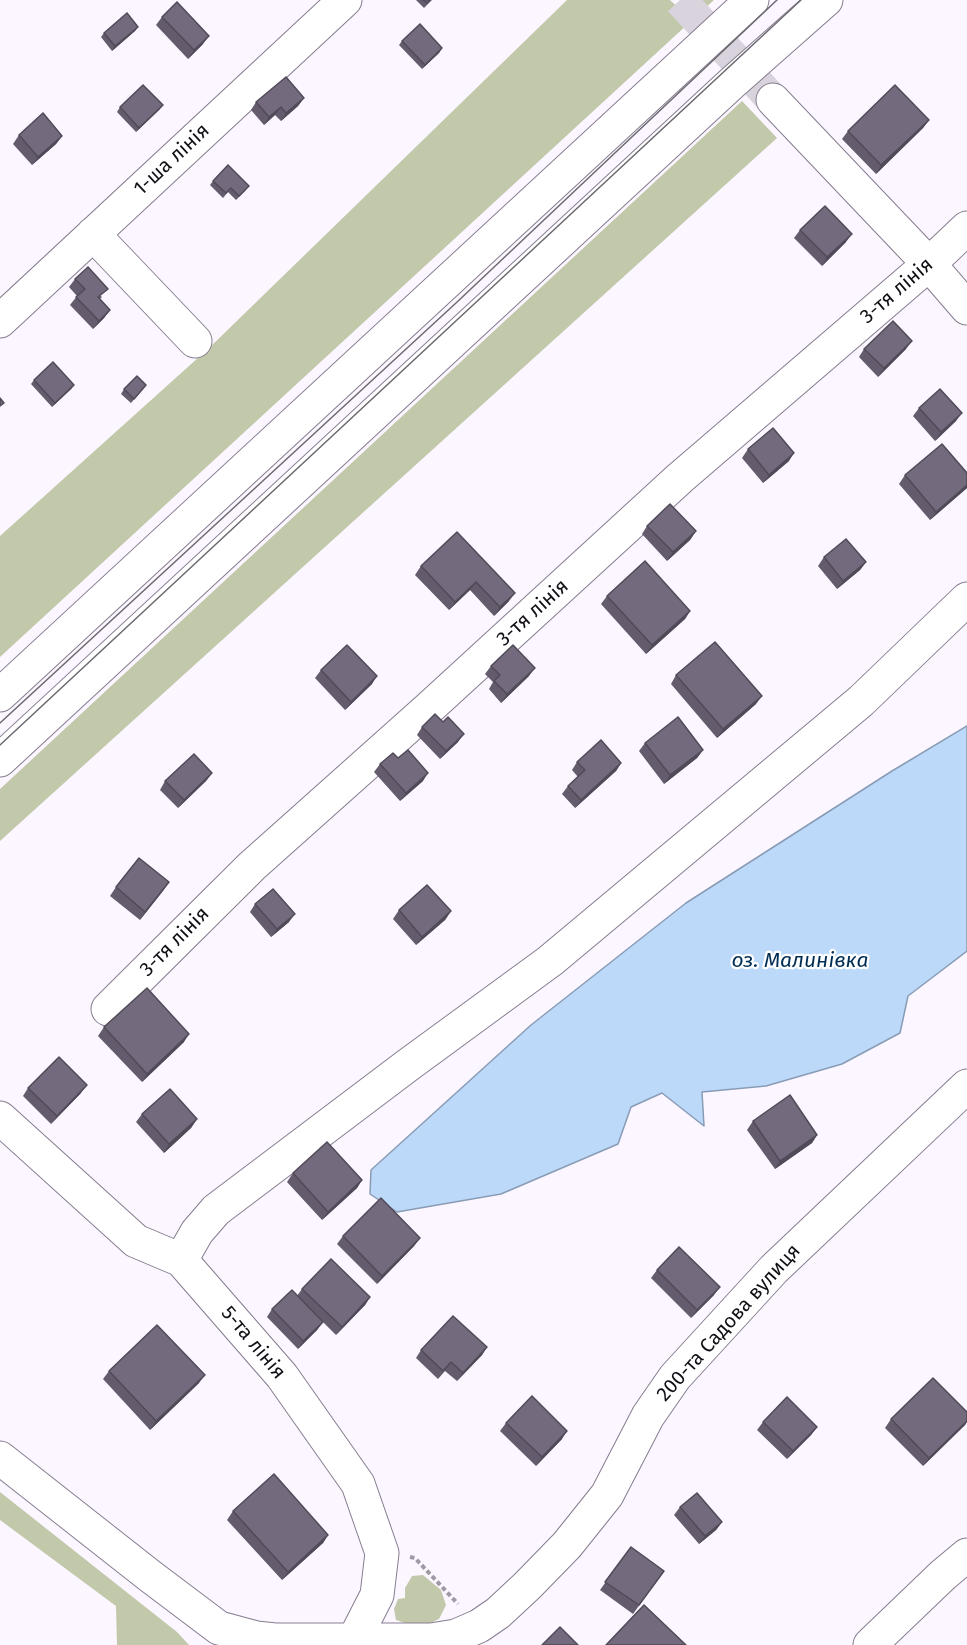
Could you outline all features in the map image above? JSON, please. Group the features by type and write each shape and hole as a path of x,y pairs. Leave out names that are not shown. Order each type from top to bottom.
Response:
{"street":[{"name":"1-ша лінія","path":"0,321 345,0"},
{"path":"0,695 752,0"},
{"path":"0,760 715,99 826,0"},
{"path":"773,100 929,264 967,308"},
{"name":"3-тя лінія","path":"108,1009 252,866 429,708 680,478 929,264 967,228"},
{"path":"93,234 195,341"},
{"path":"182,1260 197,1232 216,1210 550,961 861,701 967,600"},
{"name":"200-та Садова вулиця","path":"0,1458 219,1628 256,1638 275,1640 354,1640 399,1643 456,1636 498,1613 567,1545 608,1495 648,1416 675,1377 774,1269 967,1086"},
{"name":"5-та лінія","path":"0,1118 136,1241 182,1260 282,1376 358,1484 382,1553 377,1595 354,1640"},
{"path":"870,1645 967,1555"}],"path":[{"path":"382,1553 415,1558 478,1626"}],"green space":[{"path":"567,0 670,0 684,13 695,5 693,0 714,0 0,657 0,536 209,348"},
{"path":"742,101 777,138 0,841 0,789"},
{"path":"0,1492 177,1632 189,1645 117,1645 116,1606 0,1520"},
{"path":"423,1575 441,1590 446,1605 439,1619 420,1628 396,1620 394,1609 398,1599 405,1598 405,1588 412,1576"}],"water":[{"name":"оз. Малинівка","path":"967,726 967,951 908,996 900,1033 842,1064 766,1086 702,1092 704,1126 662,1093 631,1107 618,1144 501,1194 397,1212 370,1194 371,1170 531,1025 686,903 892,771"}],"building":[{"path":"177,2 209,36 194,50 162,17"},
{"path":"127,13 138,27 115,46 104,33"},
{"path":"420,24 442,48 425,65 402,41"},
{"path":"286,77 304,98 286,113 281,107 269,117 256,102"},
{"path":"143,85 163,105 139,128 120,107"},
{"path":"895,85 929,120 881,165 848,131"},
{"path":"43,113 62,136 38,157 19,135"},
{"path":"228,165 249,186 239,196 231,188 226,193 213,181"},
{"path":"825,206 852,234 827,257 800,230"},
{"path":"88,267 108,289 98,297 110,310 99,321 76,297 85,289 75,279"},
{"path":"893,321 912,341 884,368 864,349"},
{"path":"53,362 74,385 55,403 34,380"},
{"path":"137,376 146,385 134,399 124,389"},
{"path":"940,389 962,413 941,432 919,408"},
{"path":"773,428 794,453 769,475 748,449"},
{"path":"942,444 967,473 967,485 936,512 905,475"},
{"path":"670,504 696,531 673,552 647,526"},
{"path":"457,532 515,593 500,607 476,582 455,602 421,566"},
{"path":"846,539 866,562 843,581 824,557"},
{"path":"645,561 690,611 652,645 607,596"},
{"path":"715,642 762,696 723,729 676,675"},
{"path":"347,645 377,676 351,702 321,670"},
{"path":"513,645 535,668 507,694 494,681 500,675 491,666"},
{"path":"435,714 443,722 448,717 464,734 446,751 422,727"},
{"path":"678,717 703,750 670,775 645,743"},
{"path":"601,740 621,763 581,800 568,786 585,770 577,762"},
{"path":"408,750 428,773 406,793 380,764 393,753 398,758"},
{"path":"194,754 212,773 184,800 165,781"},
{"path":"139,858 169,882 145,912 116,887"},
{"path":"427,885 451,911 422,937 399,910"},
{"path":"273,889 295,914 277,929 255,904"},
{"path":"147,988 189,1034 147,1074 104,1027"},
{"path":"59,1057 87,1085 57,1116 28,1088"},
{"path":"170,1089 197,1119 169,1144 142,1114"},
{"path":"790,1095 817,1135 780,1161 753,1121"},
{"path":"327,1142 362,1180 328,1212 293,1173"},
{"path":"381,1198 420,1238 382,1276 343,1236"},
{"path":"679,1247 720,1287 697,1310 657,1270"},
{"path":"331,1259 370,1297 342,1327 302,1289"},
{"path":"292,1290 323,1322 303,1341 272,1309"},
{"path":"453,1316 487,1347 463,1373 451,1362 443,1371 421,1350"},
{"path":"157,1325 205,1375 156,1421 109,1371"},
{"path":"933,1378 967,1412 967,1421 929,1458 891,1419"},
{"path":"532,1396 567,1431 542,1457 506,1423"},
{"path":"787,1397 817,1427 793,1451 763,1422"},
{"path":"274,1474 328,1535 288,1572 233,1511"},
{"path":"697,1493 722,1522 705,1536 680,1507"},
{"path":"631,1547 664,1571 639,1605 605,1582"},
{"path":"644,1605 686,1645 606,1645"},
{"path":"560,1627 578,1645 542,1645"}],"tunnel":[{"path":"680,0 773,100"}],"tram line":[{"path":"0,723 456,303 777,0"},
{"path":"0,745 801,0"}]}
